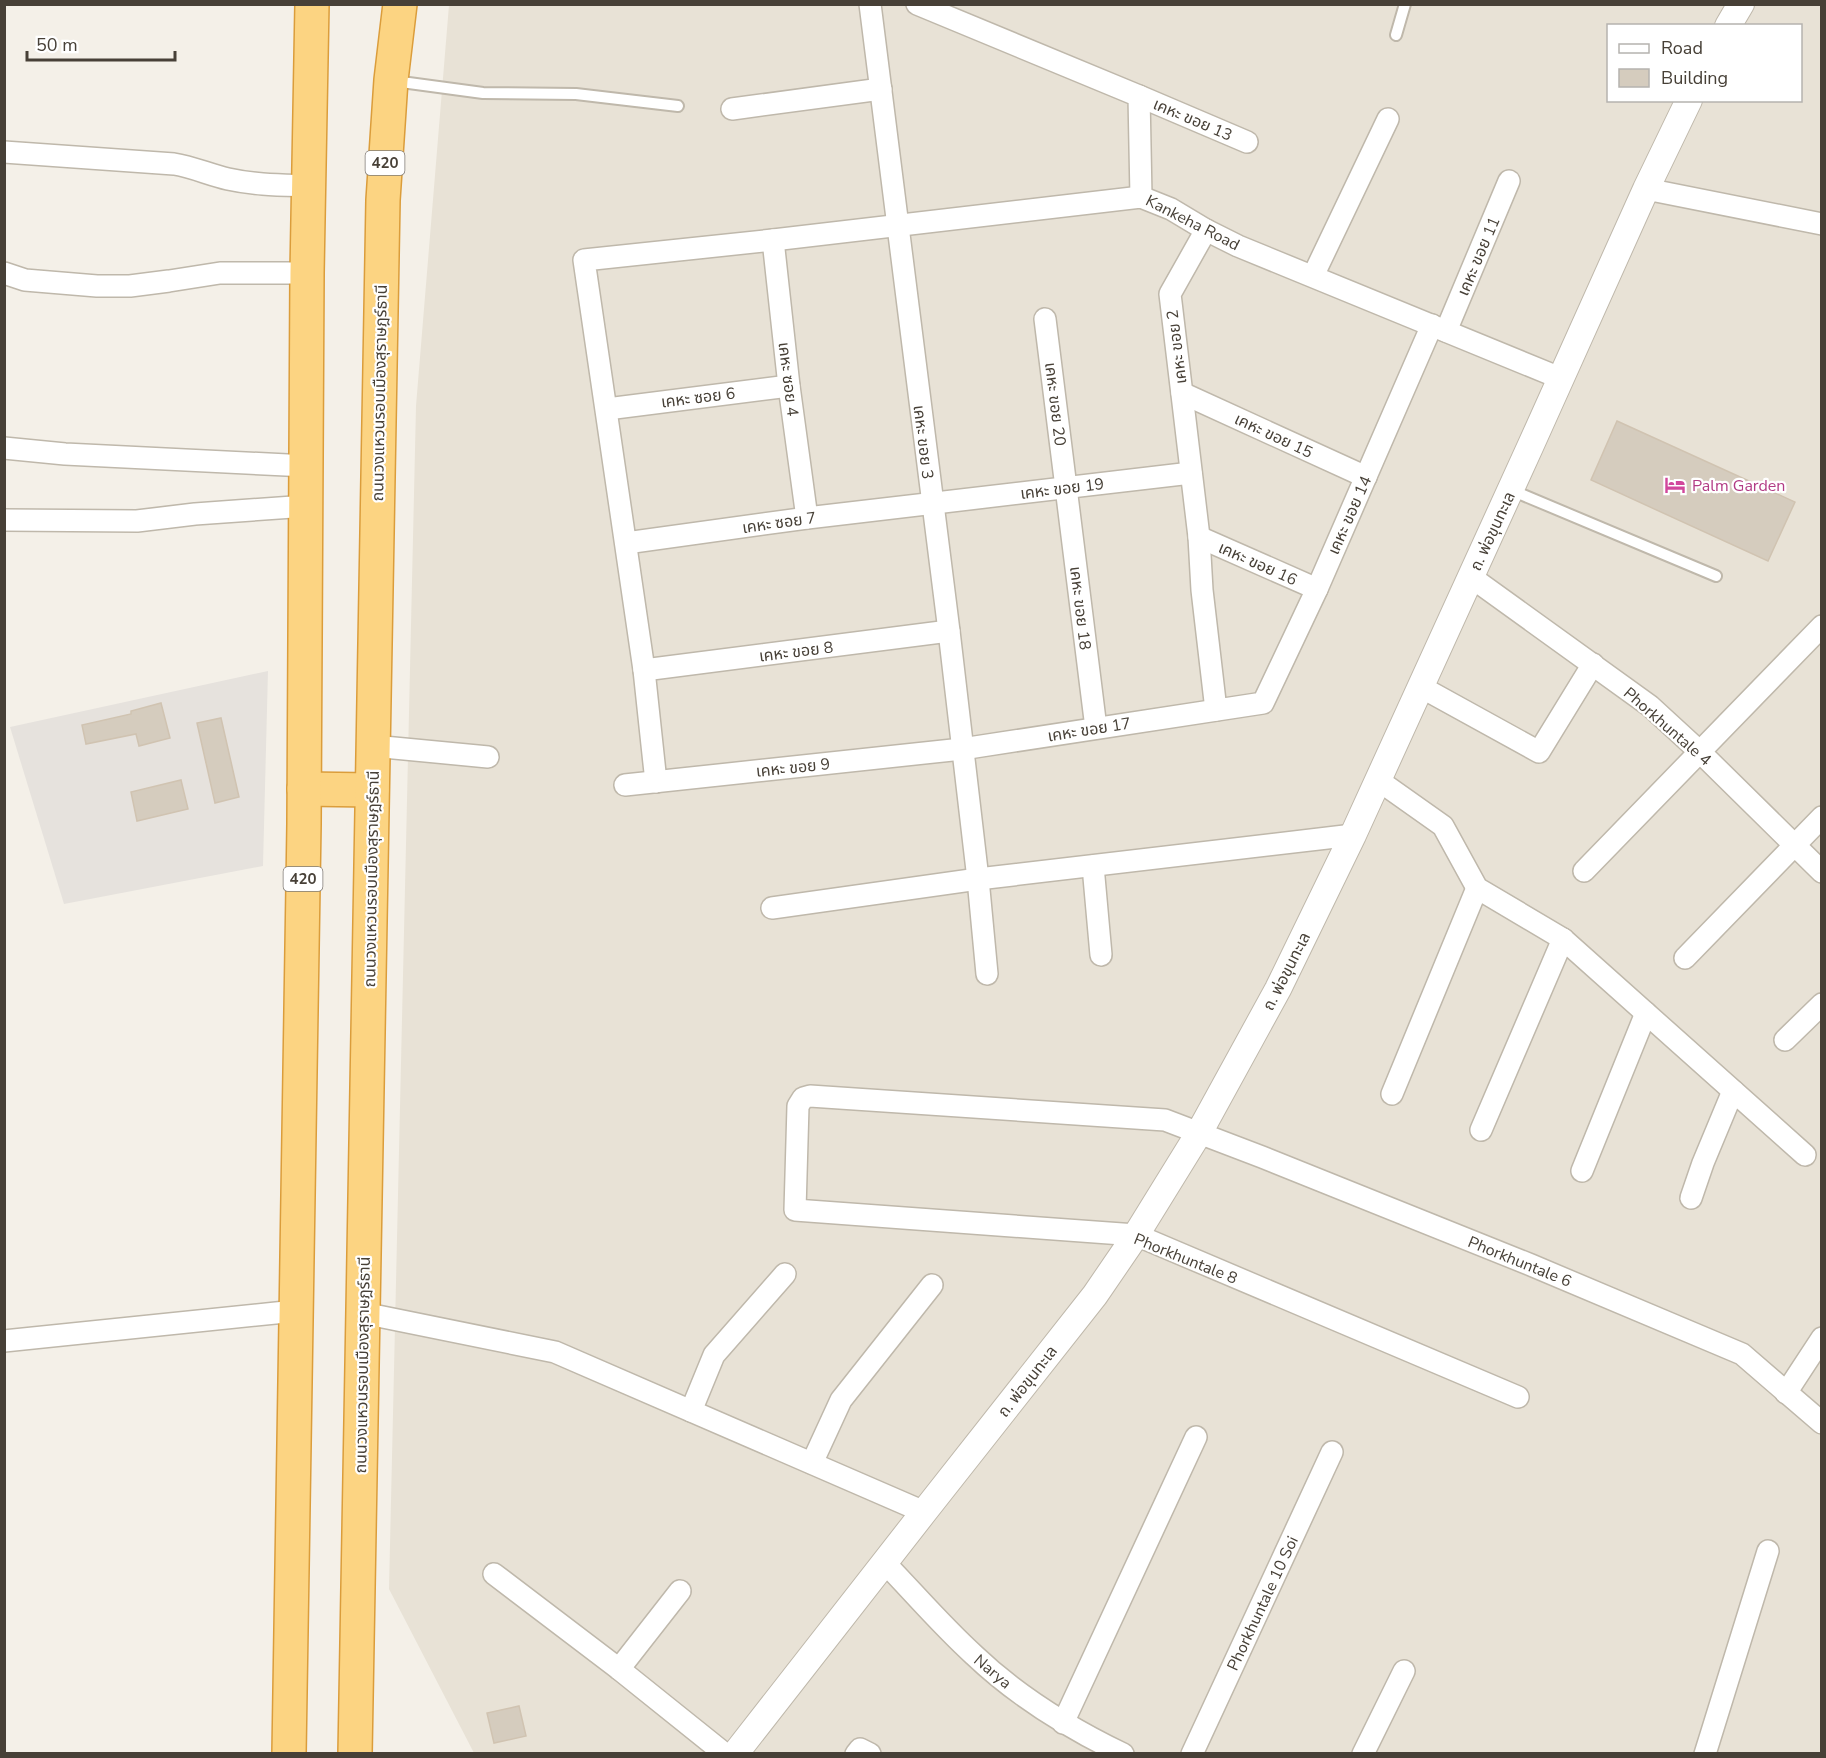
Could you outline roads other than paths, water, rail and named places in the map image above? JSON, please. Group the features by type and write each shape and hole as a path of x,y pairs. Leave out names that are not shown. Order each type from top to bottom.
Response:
{"highway":[{"name":"420","path":"289,1754 304,789 307,273 312,4"},
{"name":"ถนนวงแหวนรอบเมืองสุราษฎร์ธานี","path":"355,1754 383,200 391,80 400,4"},
{"path":"304,789 372,790"}],"street":[{"name":"เคหะ ขอย 3","path":"870,4 949,631 987,974"},
{"path":"917,4 1139,96"},
{"path":"1729,24 1741,4"},
{"path":"732,109 881,89"},
{"name":"เคหะ ขอย 13","path":"1139,96 1247,142"},
{"name":"Kankeha Road","path":"1139,96 1141,197 1171,209 1238,246 1560,378"},
{"name":"ถ. พ่อขุนทะเล","path":"735,1754 1095,1295 1136,1235 1199,1133 1278,988 1353,835 1646,189 1688,102"},
{"path":"1313,276 1388,118"},
{"path":"4,152 174,164 191,167 225,179 248,183 309,186"},
{"name":"เคหะ ขอย 11","path":"1439,328 1509,181"},
{"path":"1646,189 1821,224"},
{"path":"656,782 644,670 584,260 1141,197"},
{"name":"เคหะ ขอย 2","path":"1191,473 1170,294 1206,230"},
{"name":"เคหะ ซอย 4","path":"772,240 807,518"},
{"path":"4,273 43,283 130,286 220,273 307,273"},
{"name":"เคหะ ขอย 20","path":"1046,319 1066,488"},
{"name":"เคหะ ขอย 14","path":"1263,704 1366,477 1439,328"},
{"name":"เคหะ ซอย 6","path":"607,409 789,386"},
{"name":"เคหะ ขอย 15","path":"1182,393 1366,477"},
{"path":"4,448 65,454 307,466"},
{"path":"1191,473 1216,710"},
{"name":"เคหะ ขอย 19","path":"932,503 1191,473"},
{"name":"เคหะ ขอย 18","path":"1066,488 1096,728"},
{"name":"เคหะ ซอย 7","path":"626,543 932,503"},
{"path":"4,520 137,521 195,514 307,506"},
{"name":"เคหะ ขอย 16","path":"1199,537 1317,589"},
{"name":"Phorkhuntale 4","path":"1471,577 1650,706 1699,751 1821,872"},
{"path":"1584,871 1821,626"},
{"name":"เคหะ ขอย 8","path":"644,670 949,631"},
{"path":"1421,687 1539,752 1593,664"},
{"name":"เคหะ ขอย 17","path":"962,749 1263,704"},
{"path":"373,746 488,757"},
{"name":"เคหะ ขอย 9","path":"625,785 962,749"},
{"path":"1378,780 1443,826 1477,888 1563,939 1805,1155"},
{"path":"1685,958 1821,816"},
{"path":"772,909 978,879 1353,835"},
{"path":"1093,866 1101,956"},
{"path":"1392,1094 1477,888"},
{"path":"1481,1130 1563,939"},
{"path":"1785,1040 1821,1004"},
{"path":"1582,1171 1646,1013"},
{"path":"1691,1198 1733,1091"},
{"name":"Phorkhuntale 6","path":"795,1210 798,1106 803,1098 810,1096 1165,1120 1531,1265 1742,1354 1821,1423"},
{"name":"Phorkhuntale 8","path":"795,1210 1136,1235 1518,1397"},
{"path":"691,1411 714,1355 785,1275"},
{"path":"812,1463 841,1400 932,1285"},
{"path":"4,1341 295,1311"},
{"path":"363,1313 555,1352 924,1512"},
{"path":"1785,1393 1821,1338"},
{"path":"1063,1723 1196,1437"},
{"name":"Phorkhuntale 10 Soi","path":"1192,1754 1332,1452"},
{"path":"1705,1754 1768,1551"},
{"name":"Narya","path":"884,1562 974,1655 1024,1696 1109,1751"},
{"path":"494,1574 619,1669 725,1754"},
{"path":"619,1669 680,1591"},
{"path":"1363,1754 1404,1671"},
{"path":"856,1754 860,1749 870,1754"}],"lane":[{"path":"1396,35 1405,4"},
{"path":"391,80 483,93 576,94 678,106"},
{"path":"1511,490 1716,576"}],"place":[{"name":"Palm Garden","path":"1675,485"}]}
